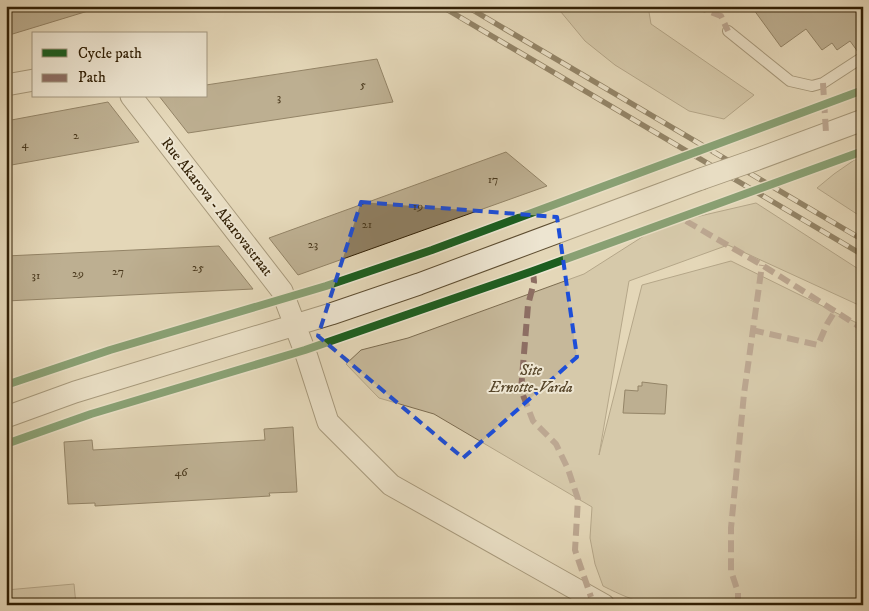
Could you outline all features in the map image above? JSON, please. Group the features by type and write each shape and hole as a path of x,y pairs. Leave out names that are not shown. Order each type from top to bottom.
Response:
{"street":[{"path":"6,85 32,80"},
{"name":"Rue Akarova - Akarovastraat","path":"133,98 282,292 328,422 391,486 604,605"},
{"path":"6,417 75,392 331,314 419,284 863,120"}],"lane":[{"path":"728,31 790,81 812,86 823,83 863,57"}],"highlighted area":[{"path":"361,202 557,217 577,357 463,458 318,336"}],"green space":[{"path":"556,6 569,6 583,12 583,6 648,6 651,24 754,95 724,119 689,111 615,65 585,41"},
{"path":"863,154 863,218 817,188"},
{"name":"Site Ernotte-Varda","path":"756,203 863,272 863,307 728,245 629,281 599,455 642,285 731,261 863,326 863,605 654,604 635,600 615,592 603,586 595,564 590,538 592,507 434,414 379,398 346,364 361,350 408,338 584,274 661,225"},
{"path":"74,584 76,605 6,605 6,590"}],"building":[{"path":"6,6 87,6 88,11 6,36"},
{"path":"751,6 863,6 863,50 858,52 850,41 837,50 832,43 822,50 806,29 781,47"},
{"path":"377,59 393,102 188,133 161,98 208,98 208,85"},
{"path":"108,102 139,142 6,166 6,121"},
{"path":"506,152 547,186 298,275 269,238"},
{"path":"219,246 253,289 6,301 6,256"},
{"path":"642,382 667,385 665,414 623,413 625,390 638,391 638,386 642,386"},
{"path":"293,427 297,492 269,493 270,496 95,506 95,503 68,504 64,442 92,440 93,450 265,440 264,429"}],"railway":[{"path":"441,6 863,255"},
{"path":"466,6 863,240"}],"marked path":[{"path":"695,6 721,16 728,31"},
{"path":"823,83 826,133"},
{"path":"686,221 762,265 863,329"},
{"path":"738,605 738,592 731,571 731,528 744,394 762,265"},
{"path":"533,271 534,282 528,305 521,390 533,421 556,444 568,469 578,499 575,550 591,597"},
{"path":"752,330 818,345 835,311"}],"cycle path":[{"path":"6,385 110,350 326,286 432,250 863,90"},
{"path":"6,444 91,414 305,350 533,271 863,151"}]}
